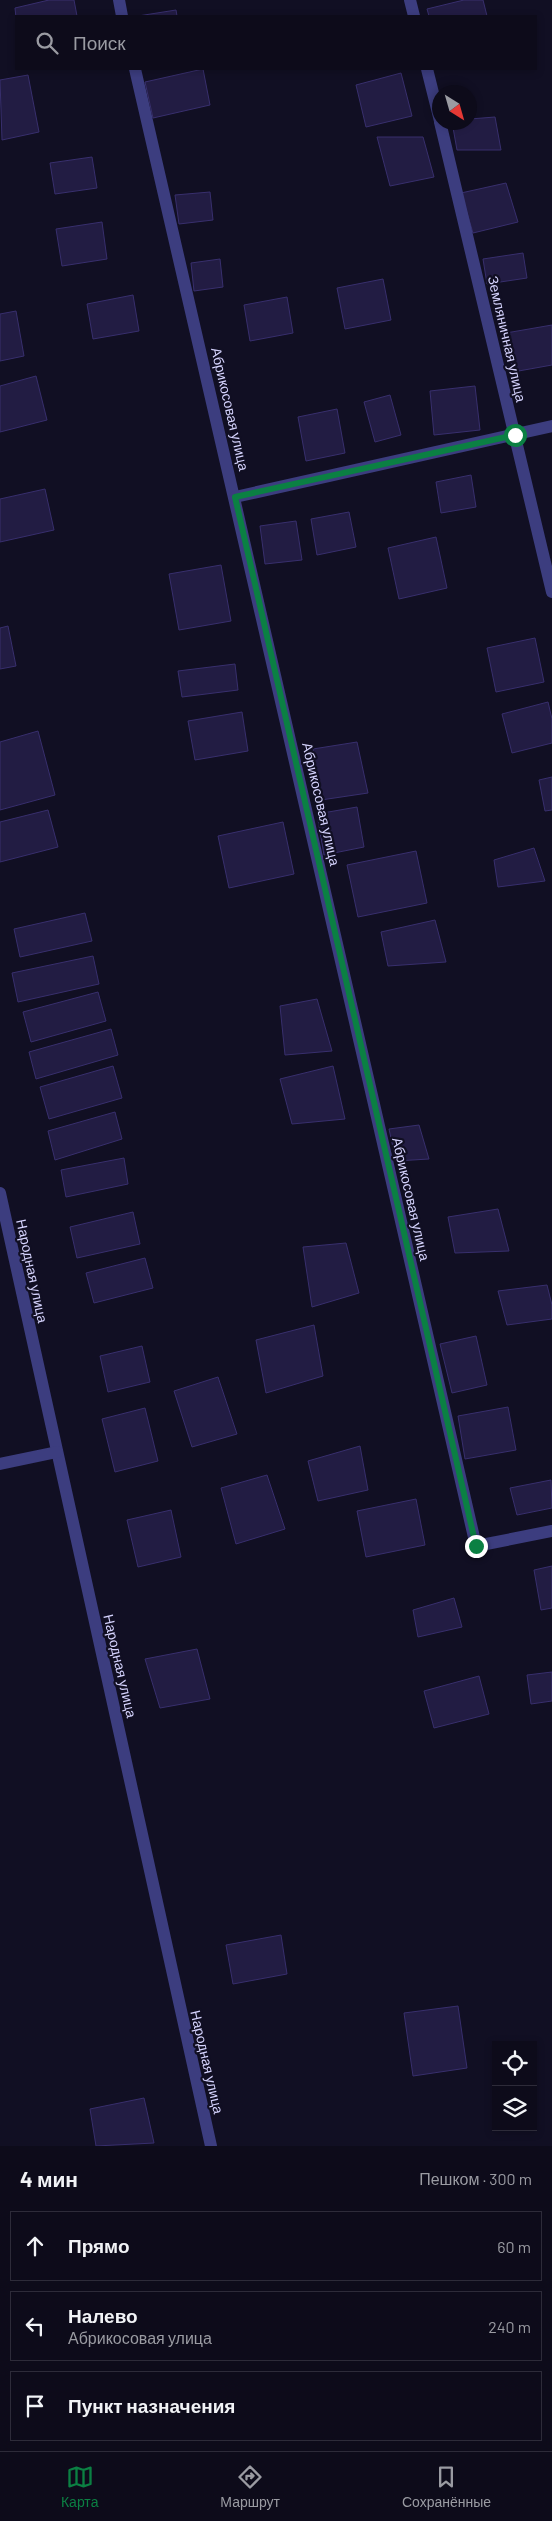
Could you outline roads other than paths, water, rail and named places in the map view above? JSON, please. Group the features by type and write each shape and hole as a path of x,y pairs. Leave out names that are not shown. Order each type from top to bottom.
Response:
{"street":[{"path":"119,0 122,15"},
{"path":"410,0 414,15"},
{"name":"Абрикосовая улица","path":"135,70 476,1546 552,1531"},
{"name":"Земляничная улица","path":"427,70 432,89"},
{"name":"Земляничная улица","path":"442,130 552,592"},
{"path":"235,497 552,426"},
{"name":"Народная улица","path":"0,1193 211,2146"},
{"path":"0,1464 57,1452"}]}
